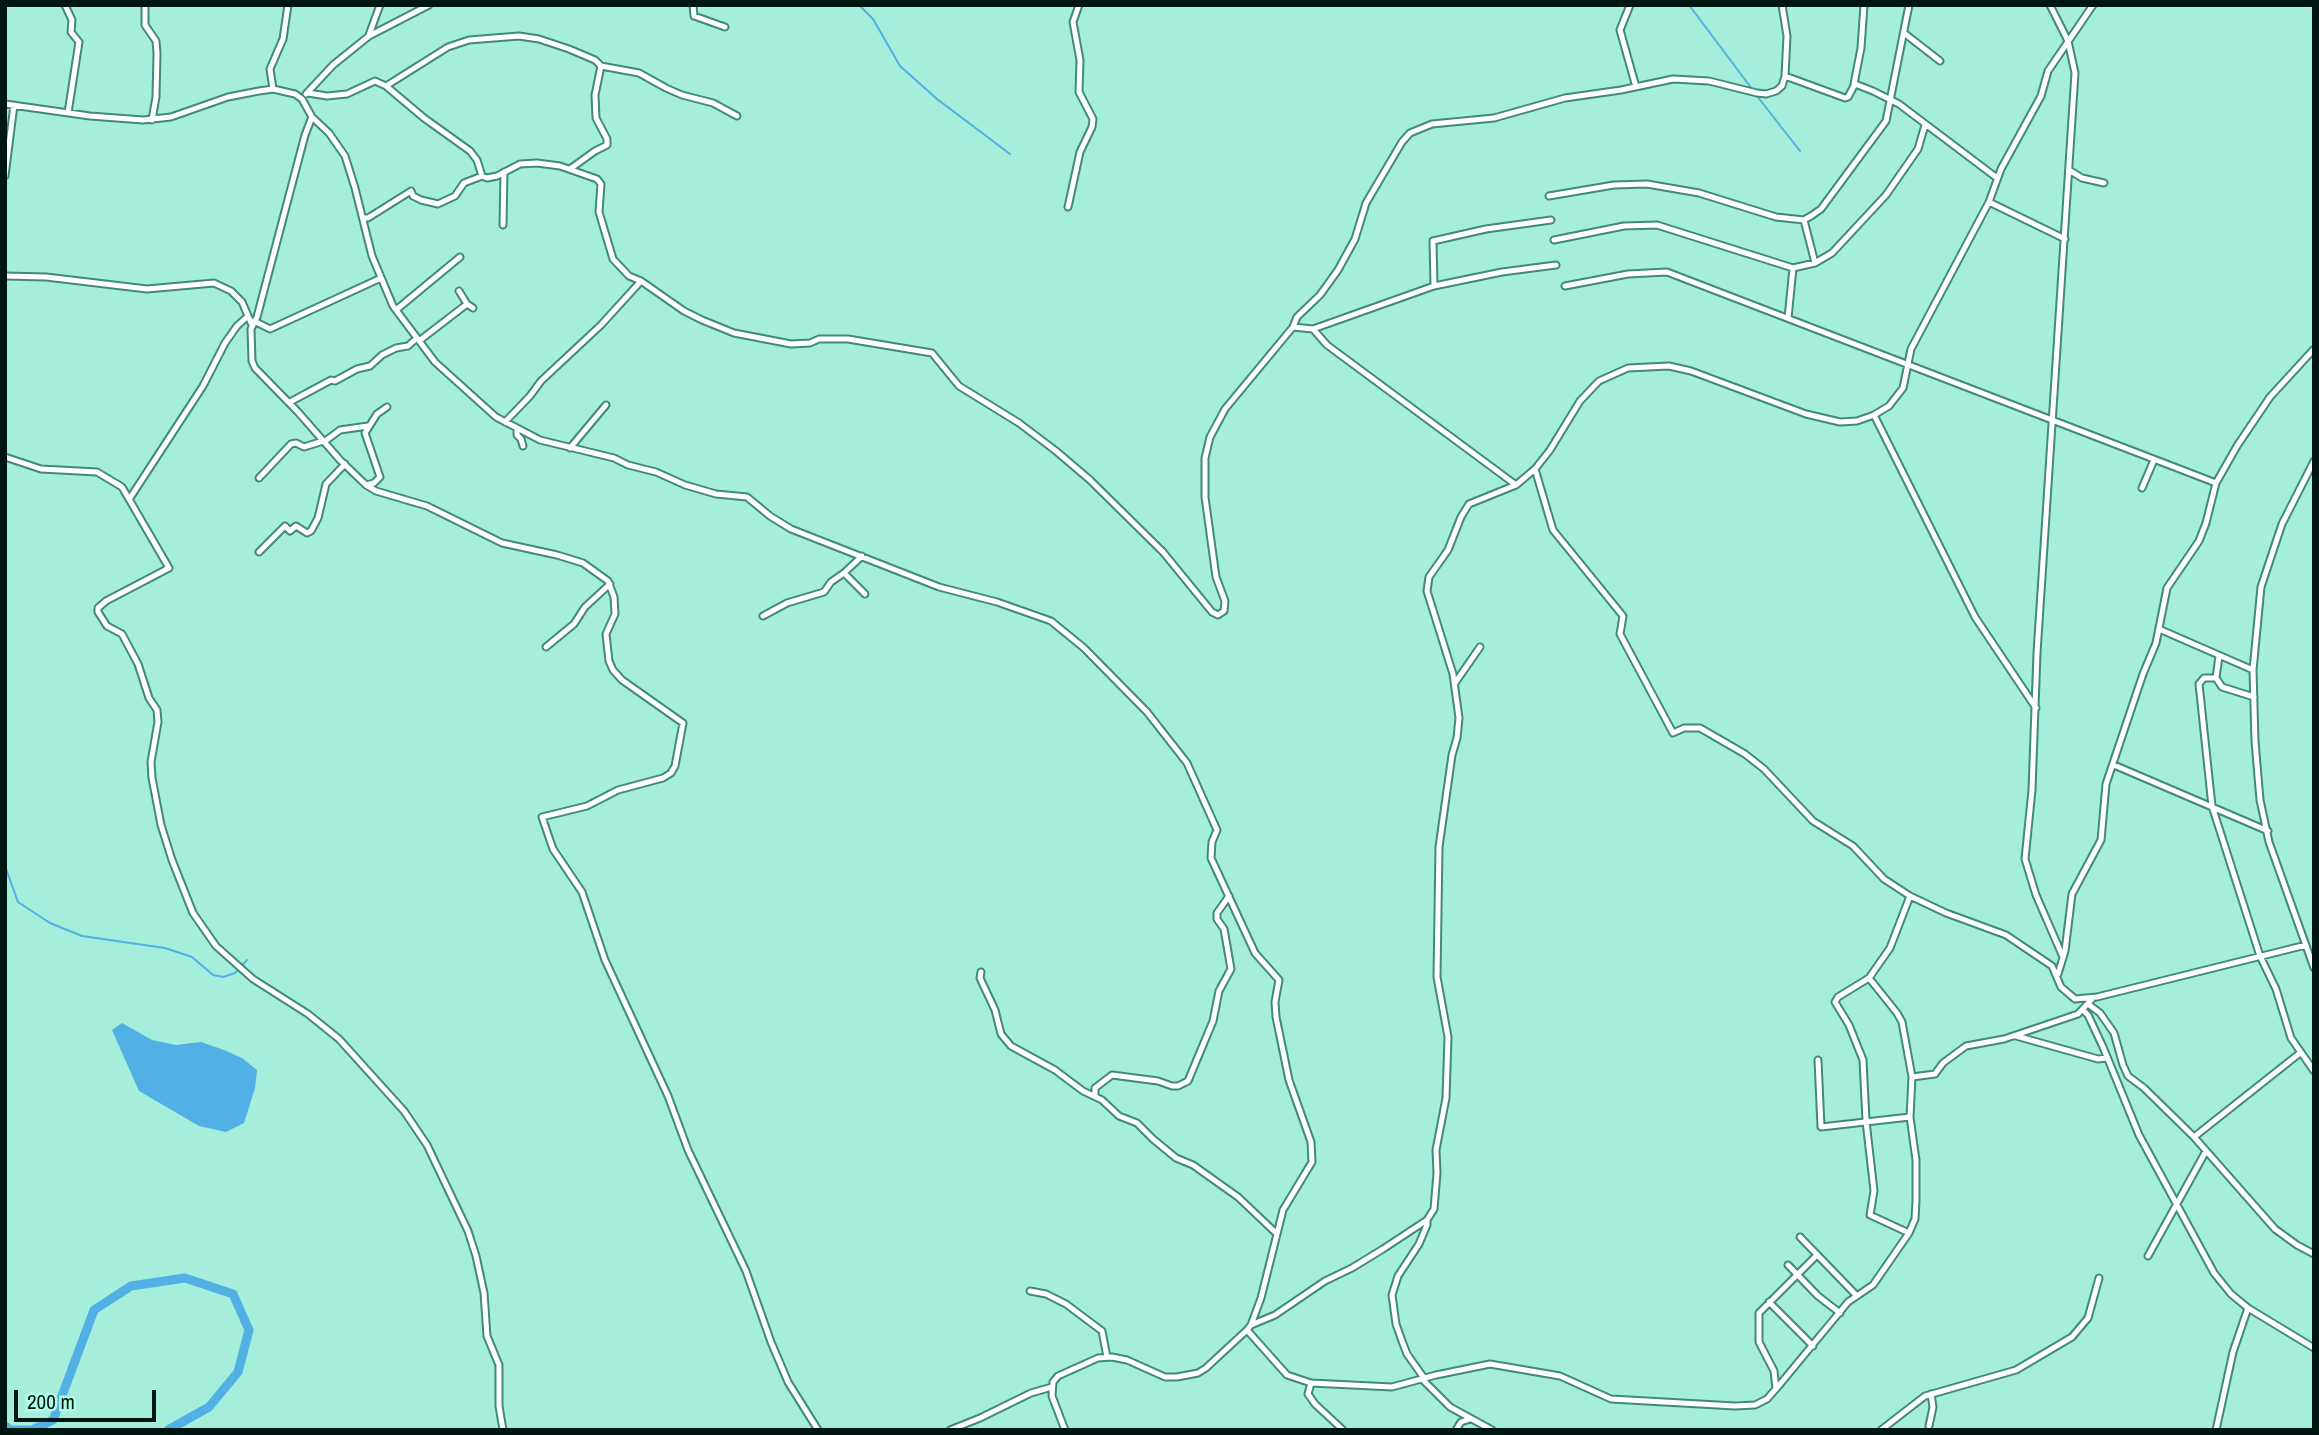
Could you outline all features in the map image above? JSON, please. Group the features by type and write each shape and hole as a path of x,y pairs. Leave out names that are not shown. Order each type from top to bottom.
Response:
{"street":[{"path":"65,5 72,20 71,32 79,42 68,113"},
{"path":"145,5 145,25 156,41 157,53 156,97 152,120"},
{"path":"273,89 270,69 286,27 288,5"},
{"path":"369,36 380,5"},
{"path":"302,99 333,65 369,36 429,5"},
{"path":"693,5 694,16 725,27"},
{"path":"1068,206 1080,152 1093,119 1079,92 1080,60 1073,22 1079,5"},
{"path":"1630,5 1620,30 1636,87"},
{"path":"363,218 368,218 411,191 413,196 421,200 438,204 455,195 464,183 482,176 490,178 528,163 570,169 600,180 599,212 613,259 629,276 641,281 684,312 734,333 791,344 841,339 932,353 959,386 999,409 1056,450 1081,472 1163,552 1218,615 1224,611 1225,601 1216,577 1208,527 1205,498 1206,448 1225,409 1293,327 1297,317 1320,295 1338,270 1354,239 1366,202 1410,133 1432,124 1494,118 1564,98 1672,79 1692,79 1766,94 1776,92 1782,86 1785,76 1787,36 1782,5"},
{"path":"1785,76 1848,97 1854,84 1861,48 1864,5"},
{"path":"1549,196 1614,185 1647,184 1699,193 1776,217 1804,220 1821,209 1886,121 1909,5"},
{"path":"2050,5 2067,41 2075,73 2052,421 2032,790 2025,859 2036,895 2063,957"},
{"path":"1492,1430 1441,1400 1423,1378 1402,1341 1396,1324 1392,1294 1398,1276 1419,1244 1435,1201 1436,1150 1446,1098 1448,1037 1437,977 1438,872 1443,822 1459,728 1455,682 1427,591 1429,577 1448,550 1469,504 1516,485 1535,469 1580,401 1599,381 1628,368 1669,366 1691,371 1806,414 1840,422 1857,421 1874,415 1898,397 1911,349 1989,202 1997,178 2041,96 2048,71 2093,5"},
{"path":"1904,33 1940,61"},
{"path":"386,86 448,47 470,40 504,36 539,39 569,49 601,66 639,73 666,88 713,103 737,116"},
{"path":"570,169 607,145 607,139 596,118 596,95 601,66"},
{"path":"308,93 317,96 347,94 375,81 386,86 470,151 477,160 482,176"},
{"path":"1854,84 1889,98 1997,178"},
{"path":"5,104 118,120 152,120 171,117 228,97 273,89 287,90 302,99 312,117 345,156 372,256 396,310 449,376 505,422 540,440 614,458 685,485 716,494 747,496 770,516 791,529 939,587 997,602 1052,621 1064,629 1147,712 1183,756 1217,830 1212,842 1211,858 1255,953 1279,980 1275,1003 1276,1017 1289,1080 1311,1142 1312,1162 1283,1210 1261,1298 1249,1328"},
{"path":"5,176 14,105"},
{"path":"312,117 253,323 254,368 290,402 323,442 366,485 396,498 427,506 502,543 583,563 597,571 610,584 615,614 606,634 609,661 622,680 683,723 675,766 671,773 663,778 608,793 587,806 542,817 553,849 582,892 605,960 668,1096 680,1133 746,1270 788,1382 818,1430"},
{"path":"1554,240 1624,226 1657,225 1793,268 1815,263 1832,253 1886,195 1918,149 1926,125"},
{"path":"2069,170 2082,178 2104,183"},
{"path":"503,225 504,172"},
{"path":"1989,202 2065,239"},
{"path":"1434,286 1433,240 1551,220"},
{"path":"1804,220 1815,263"},
{"path":"396,310 460,257"},
{"path":"1293,327 1313,329 1434,286 1502,272 1556,265"},
{"path":"1788,318 1793,268"},
{"path":"1565,286 1628,274 1667,272 2216,483"},
{"path":"5,276 46,277 147,289 214,283 230,291 242,302 253,323 270,329 381,278"},
{"path":"505,422 541,381 601,325 641,281"},
{"path":"460,291 467,304 473,308"},
{"path":"290,402 331,380 335,381 357,369 370,366 382,355 396,348 408,346 467,304"},
{"path":"130,498 203,386 225,344 237,326 248,316"},
{"path":"1313,329 1327,345 1516,485"},
{"path":"2057,977 2063,957 2073,894 2101,840 2106,784 2160,629 2167,588 2199,541 2216,483 2237,446 2270,397 2314,349"},
{"path":"570,448 606,405"},
{"path":"366,485 374,484 380,477 365,433 377,414 387,407"},
{"path":"1874,415 1975,617 2036,708"},
{"path":"259,478 291,444 309,446 323,442 340,430 355,430 359,426 368,426"},
{"path":"517,429 516,435 523,446"},
{"path":"5,457 41,469 97,472 122,487 169,568 106,601 97,612 107,625 122,634 138,664 149,698 157,710 158,722 151,762 152,778 161,825 172,860 193,913 216,946 253,979 309,1014 339,1039 404,1111 427,1145 468,1230 476,1256 484,1293 487,1336 499,1365 499,1406 503,1430"},
{"path":"2143,488 2154,460"},
{"path":"2314,461 2282,524 2260,587 2253,670 2256,769 2267,831 2314,968"},
{"path":"259,552 285,526 290,531 296,526 306,533 310,531 318,518 326,484 345,464"},
{"path":"1535,469 1553,530 1623,616 1620,634 1673,733 1684,728 1700,729 1745,754 1764,769 1813,821 1853,846 1875,872 1910,896 1955,918 2006,935 2052,966 2063,990 2075,999 2090,1001 2306,945"},
{"path":"763,616 786,603 824,592 831,582 862,556"},
{"path":"844,573 865,594"},
{"path":"546,647 574,624 585,607 610,584"},
{"path":"2160,629 2253,670"},
{"path":"1455,682 1480,647"},
{"path":"2219,656 2216,678 2222,687 2254,697"},
{"path":"2216,678 2204,678 2199,684 2212,806 2260,956 2276,989 2291,1038 2314,1071"},
{"path":"2114,765 2267,831"},
{"path":"1095,1096 1095,1087 1112,1075 1158,1080 1172,1086 1188,1081 1213,1021 1219,992 1231,970 1224,929 1217,919 1217,913 1229,896"},
{"path":"1909,1233 1870,1214 1874,1191 1866,1121 1863,1060 1849,1025 1835,1002 1869,978 1890,948 1910,896"},
{"path":"981,972 1001,1034 1011,1046 1055,1070 1095,1096 1119,1116 1137,1122 1177,1158 1193,1165 1238,1197 1277,1234"},
{"path":"1249,1328 1287,1375 1311,1383 1392,1387 1490,1364 1560,1376 1611,1399 1735,1406 1755,1405 1767,1399 1840,1313 1873,1285 1909,1233 1915,1219 1916,1160 1910,1117 1912,1077 1902,1022 1869,978"},
{"path":"1912,1077 1935,1074 1943,1063 1966,1046 2015,1036 2063,1020 2082,1010 2090,1001"},
{"path":"2090,1001 2109,1024 2128,1076 2194,1137 2275,1229 2314,1254"},
{"path":"2082,1010 2093,1024 2139,1135 2221,1283 2248,1308 2314,1348"},
{"path":"2015,1036 2098,1059 2107,1058"},
{"path":"2194,1137 2300,1053"},
{"path":"1818,1060 1821,1127 1910,1117"},
{"path":"2148,1256 2206,1151"},
{"path":"1065,1430 1052,1395 1053,1382 1058,1376 1098,1358 1107,1357 1127,1360 1165,1377 1187,1376 1206,1368 1249,1328 1275,1315 1325,1281 1352,1268 1427,1220"},
{"path":"1800,1237 1857,1296"},
{"path":"1776,1389 1774,1371 1759,1342 1759,1313 1817,1255"},
{"path":"1788,1265 1840,1313"},
{"path":"1881,1430 1914,1403 1931,1394 2015,1370 2072,1337 2088,1318 2099,1278"},
{"path":"1030,1291 1046,1294 1066,1304 1102,1331 1107,1357"},
{"path":"1769,1302 1813,1346"},
{"path":"2216,1430 2234,1352 2248,1308"},
{"path":"1311,1383 1308,1394 1343,1430"},
{"path":"950,1430 968,1427 1023,1397 1052,1387"},
{"path":"1929,1426 1933,1407 1931,1394"},
{"path":"1456,1430 1461,1422 1470,1419"}],"water":[{"path":"122,1023 152,1040 176,1045 201,1042 224,1050 242,1058 257,1070 255,1088 244,1123 226,1132 199,1126 139,1091 112,1030"}],"waterway":[{"path":"859,5 873,19 900,66 937,99 1010,154"},
{"path":"1689,5 1752,89"},
{"path":"1757,96 1800,151"},
{"path":"5,866 18,902 50,923 82,936 165,948 192,957 213,975 223,977 235,973 247,960"},
{"path":"5,1426 11,1430 32,1430 53,1420 94,1310 131,1286 185,1278 233,1294 249,1330 238,1372 209,1407 168,1430"}]}
